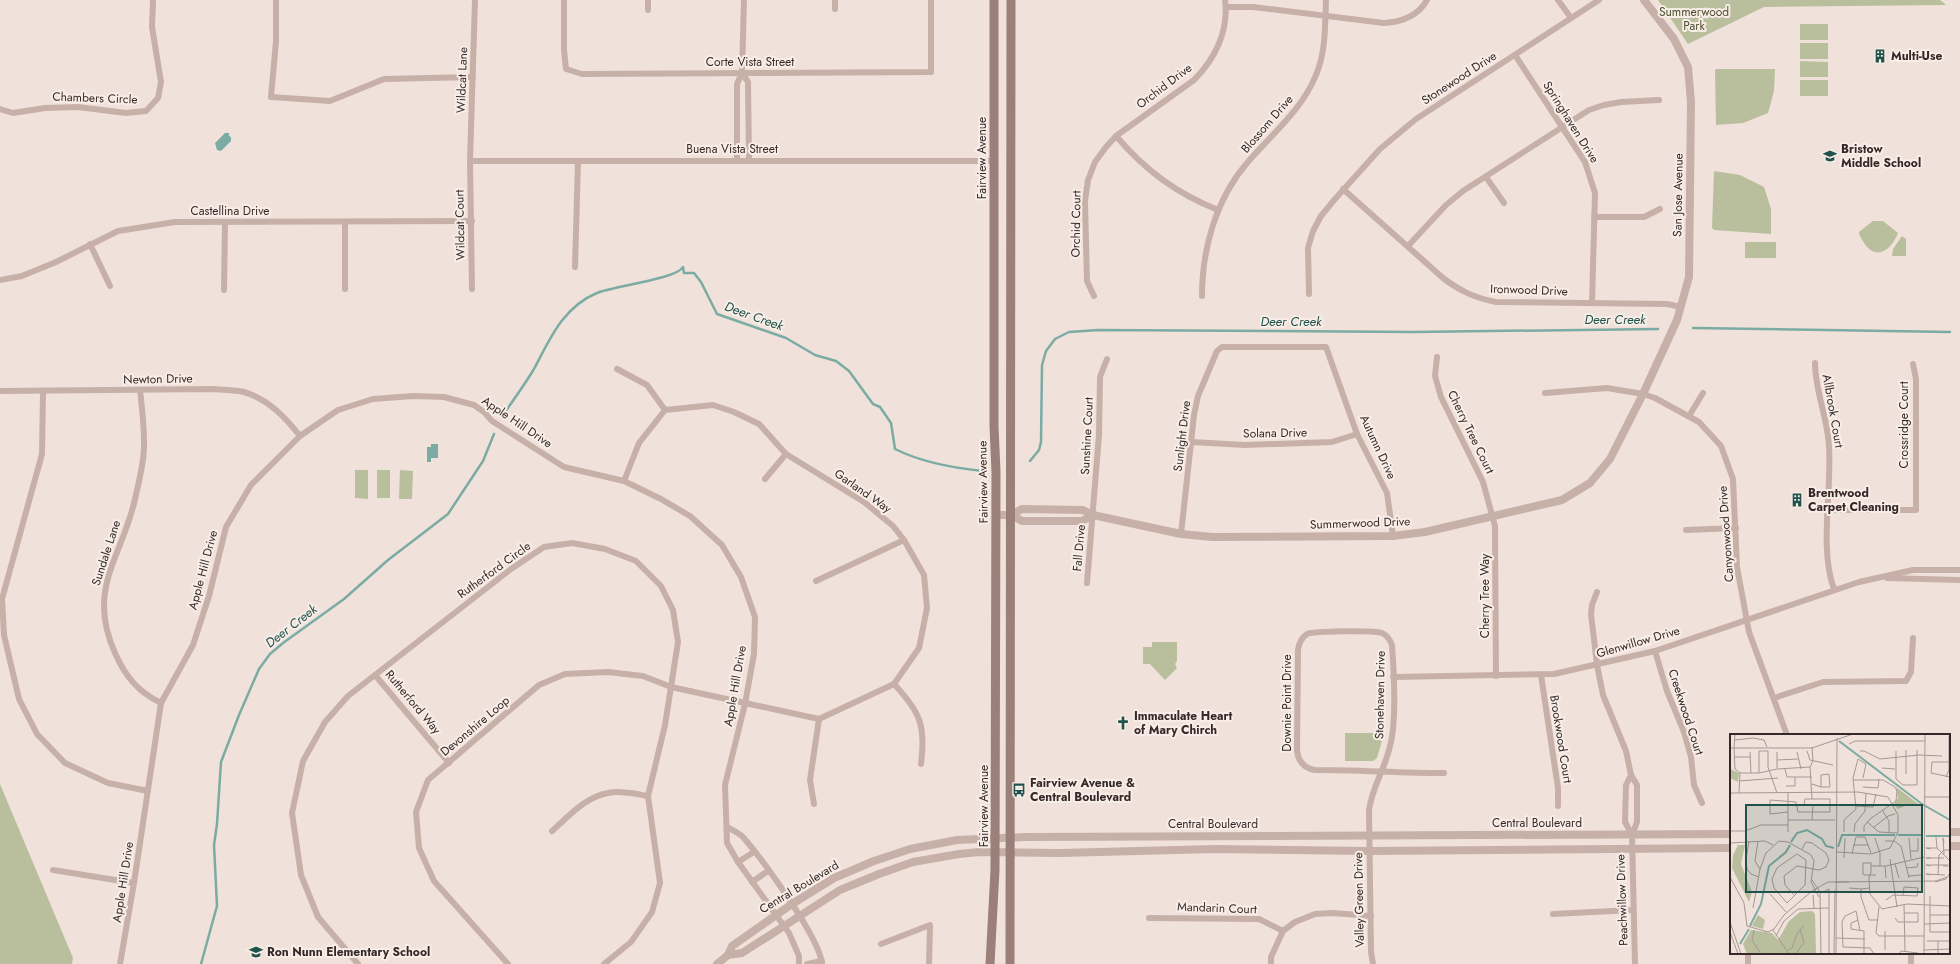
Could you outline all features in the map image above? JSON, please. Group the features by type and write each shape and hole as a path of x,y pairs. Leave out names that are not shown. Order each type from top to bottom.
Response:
{"main road":[{"name":"Fairview Avenue","path":"990,964 995,901 996,515 994,0"},
{"path":"1010,964 1011,0"}],"street":[{"name":"Chambers Circle","path":"0,109 13,112 45,108 78,107 126,112 146,111 158,98 161,82 152,27 154,0"},
{"path":"276,0 276,41 270,97 330,101 384,79 473,78"},
{"name":"Wildcat Lane","path":"470,161 475,0"},
{"name":"Corte Vista Street","path":"564,0 564,50 566,69 582,74 931,72 931,0"},
{"path":"648,0 648,10"},
{"path":"737,160 737,84 742,73 744,0"},
{"path":"835,0 835,9"},
{"name":"Orchid Drive","path":"1116,136 1202,73 1216,52 1222,38 1226,7 1225,0"},
{"name":"Blossom Drive","path":"1202,296 1204,260 1218,210 1245,165 1294,111 1316,76 1321,61 1326,0"},
{"path":"1226,7 1254,7 1384,23 1398,22 1411,16 1424,6 1427,0"},
{"path":"1558,0 1570,18"},
{"name":"Stonewood Drive","path":"1309,294 1308,248 1313,231 1321,216 1343,189 1380,149 1398,132 1599,0"},
{"name":"San Jose Avenue","path":"1643,394 1677,320 1688,277 1691,102 1688,67 1674,39 1644,0"},
{"name":"Springhaven Drive","path":"1515,55 1585,162 1591,177 1595,193 1592,303"},
{"path":"742,73 748,82 749,160"},
{"path":"1408,246 1446,205 1463,191 1582,114 1604,105 1621,102 1659,100"},
{"path":"1116,136 1134,158 1158,177 1193,200 1218,210"},
{"name":"Orchid Court","path":"1094,296 1087,281 1085,201 1088,180 1096,162 1106,147 1116,136"},
{"name":"Buena Vista Street","path":"470,161 994,161"},
{"name":"Wildcat Court","path":"470,161 472,289"},
{"path":"575,267 578,161"},
{"path":"1486,177 1504,204"},
{"name":"Ironwood Drive","path":"1343,189 1448,282 1459,290 1478,298 1496,302 1667,304 1681,307"},
{"path":"1594,217 1644,217 1660,209"},
{"name":"Castellina Drive","path":"0,280 28,273 56,262 118,231 175,222 472,221"},
{"path":"224,290 225,222"},
{"path":"345,222 345,289"},
{"path":"90,244 110,286"},
{"name":"Sunlight Drive","path":"1181,534 1194,415 1198,396 1217,351 1222,348 1326,347"},
{"name":"Autumn Drive","path":"1326,347 1357,434 1387,493 1393,536"},
{"name":"Cherry Tree Court","path":"1437,357 1436,376 1441,397 1483,482 1493,517"},
{"name":"Sunshine Court","path":"1093,515 1099,435 1100,377 1107,359"},
{"name":"Allbrook Court","path":"1815,363 1815,381 1827,427 1829,446 1828,559 1830,578 1834,589"},
{"name":"Crossridge Court","path":"1829,510 1916,510 1916,379 1913,364"},
{"path":"617,369 647,385 666,410 639,443 624,481"},
{"name":"Canyonwood Drive","path":"1545,393 1607,388 1643,394 1689,416 1713,436 1728,460 1733,479 1737,567 1749,632 1787,734"},
{"name":"Newton Drive","path":"0,391 43,392 213,389 244,392 268,403 288,420 300,436"},
{"name":"Sundale Lane","path":"140,390 144,443 141,471 135,500 104,593 104,618 110,643 120,666 130,681 146,696 161,703"},
{"path":"43,392 42,454 2,598 4,635 19,699 37,734 65,763 108,784 148,791"},
{"path":"1689,416 1703,393"},
{"name":"Summerwood Drive","path":"996,515 1011,515 1022,510 1083,510 1093,515 1181,534 1212,537 1393,536 1425,532 1562,500 1590,483 1610,459 1643,394"},
{"name":"Apple Hill Drive","path":"120,964 134,883 161,703 193,645 209,596 226,527 251,485 300,436 338,410 373,399 413,396 444,397 479,408 492,421 564,467 624,481 661,499 690,516 722,544 741,577 755,617 754,654 745,704 725,785 727,843 738,862 789,933 799,956 799,964"},
{"name":"Garland Way","path":"666,410 690,406 714,405 760,424 786,454 864,502 893,526 904,540 924,575 927,608 920,648 894,684 819,718"},
{"name":"Solana Drive","path":"1191,442 1245,445 1332,442 1357,434"},
{"path":"765,479 786,454"},
{"name":"Summerwood Drive","path":"1011,515 1022,521 1082,521 1093,515"},
{"name":"Fall Drive","path":"1087,583 1093,515"},
{"name":"Cherry Tree Way","path":"1493,517 1496,540 1496,676"},
{"path":"1686,530 1736,528"},
{"path":"816,582 904,540"},
{"name":"Rutherford Circle","path":"358,964 318,917 301,875 292,813 303,761 325,722 348,696 524,560 544,547 572,543 605,549 636,561 661,586 673,610 678,642 665,725 648,796 660,883 652,912 631,942 604,964"},
{"name":"Glenwillow Drive","path":"1393,677 1541,675 1597,665 1655,651 1834,589 1913,570 1960,570"},
{"name":"Glenwillow Drive","path":"1880,578 1960,580"},
{"name":"Peachwillow Drive","path":"1597,592 1592,605 1591,614 1597,665 1603,695 1626,751 1631,775 1637,785 1637,822 1632,835 1635,964"},
{"name":"Stonehaven Drive","path":"1305,635 1320,632 1382,633 1387,637 1392,645 1392,737 1388,754 1370,800 1369,836"},
{"name":"Downie Point Drive","path":"1305,635 1300,640 1298,650 1297,750 1299,759 1305,767 1315,770 1444,773"},
{"path":"1774,698 1823,682 1906,682 1911,672 1912,638"},
{"name":"Creekwood Court","path":"1655,651 1667,691 1684,732 1691,757 1694,785 1702,803"},
{"name":"Devonshire Loop","path":"508,964 434,881 419,848 416,812 428,780 539,685 565,674 608,672 643,676 671,687 745,704"},
{"name":"Rutherford Way","path":"375,675 449,762"},
{"name":"Brookwood Court","path":"1541,675 1558,788 1558,806"},
{"path":"894,684 911,702 920,722 924,743 921,764"},
{"path":"745,704 819,718 810,780 814,804"},
{"name":"Peachwillow Drive","path":"1631,775 1626,785 1625,822 1632,835"},
{"path":"552,831 586,802 608,793 631,793 648,796"},
{"path":"727,827 742,836 792,904 807,928 822,962 807,964"},
{"name":"Central Boulevard","path":"717,964 728,955 732,946 775,914 834,878 874,861 910,849 957,840 1011,837 1730,834"},
{"name":"Valley Green Drive","path":"1369,836 1371,952 1373,964"},
{"name":"Central Boulevard","path":"728,955 742,953 840,890 913,862 959,854 995,852 1011,853 1215,849 1369,851 1730,848"},
{"path":"738,862 754,852"},
{"path":"53,870 134,883"},
{"path":"752,882 768,871"},
{"path":"1553,914 1633,910"},
{"path":"1271,964 1271,957 1283,931 1295,922 1315,914 1333,913 1371,916"},
{"name":"Mandarin Court","path":"1149,918 1259,919 1283,931"},
{"path":"881,944 930,925 930,964"},
{"path":"1910,954 1911,964"}],"green space":[{"name":"Summerwood Park","path":"1658,0 1940,0 1946,5 1764,7 1688,44"},
{"path":"1800,24 1828,24 1828,40 1800,40"},
{"path":"1800,43 1828,43 1828,59 1800,59"},
{"path":"1800,61 1828,62 1828,77 1800,77"},
{"path":"1775,69 1774,91 1768,113 1743,123 1716,125 1715,70"},
{"path":"1800,80 1828,80 1828,96 1800,96"},
{"path":"1714,171 1740,175 1764,187 1771,209 1771,234 1714,230 1712,228"},
{"path":"1873,221 1883,221 1898,233 1892,244 1884,251 1874,252 1869,249 1860,236 1859,232"},
{"path":"1902,236 1906,239 1906,256 1892,256 1893,249"},
{"path":"1745,242 1776,242 1776,258 1745,258"},
{"path":"355,470 368,470 368,499 355,498"},
{"path":"377,470 390,470 390,498 377,498"},
{"path":"400,470 413,471 412,499 399,499"},
{"path":"1152,642 1177,642 1177,661 1175,664 1177,668 1165,680 1150,664 1143,664 1143,647 1152,647"},
{"path":"1345,733 1384,733 1377,758 1373,761 1345,761"},
{"path":"0,784 73,958 72,964 0,964"}],"water":[{"path":"225,133 229,133 231,141 221,151 217,150 215,143"},
{"path":"431,444 438,444 438,458 431,458 431,462 427,462 427,447 431,447"}],"waterway":[{"name":"Deer Creek","path":"505,412 531,375 552,335 566,315 575,307 585,299 605,290 657,279 678,271 683,267 684,273 694,273 701,282 717,314 786,338 815,355 836,361 849,371 873,404 880,407 891,423 895,449 916,458 938,464 983,471"},
{"name":"Deer Creek","path":"1693,328 1950,332"},
{"name":"Deer Creek","path":"1030,461 1039,450 1041,442 1042,365 1046,351 1055,339 1069,332 1098,330 1414,332 1658,329"},
{"name":"Deer Creek","path":"201,964 217,906 214,845 217,824 221,762 259,669 270,654 283,643 344,599 388,560 448,514 483,461 494,434"}],"place":[{"name":"Multi-Use","path":"1880,56"},
{"name":"Bristow Middle School","path":"1830,156"},
{"name":"Brentwood Carpet Cleaning","path":"1797,500"},
{"name":"Immaculate Heart of Mary Chirch","path":"1123,723"},
{"name":"Fairview Avenue & Central Boulevard","path":"1019,790"},
{"name":"Ron Nunn Elementary School","path":"256,952"}]}
